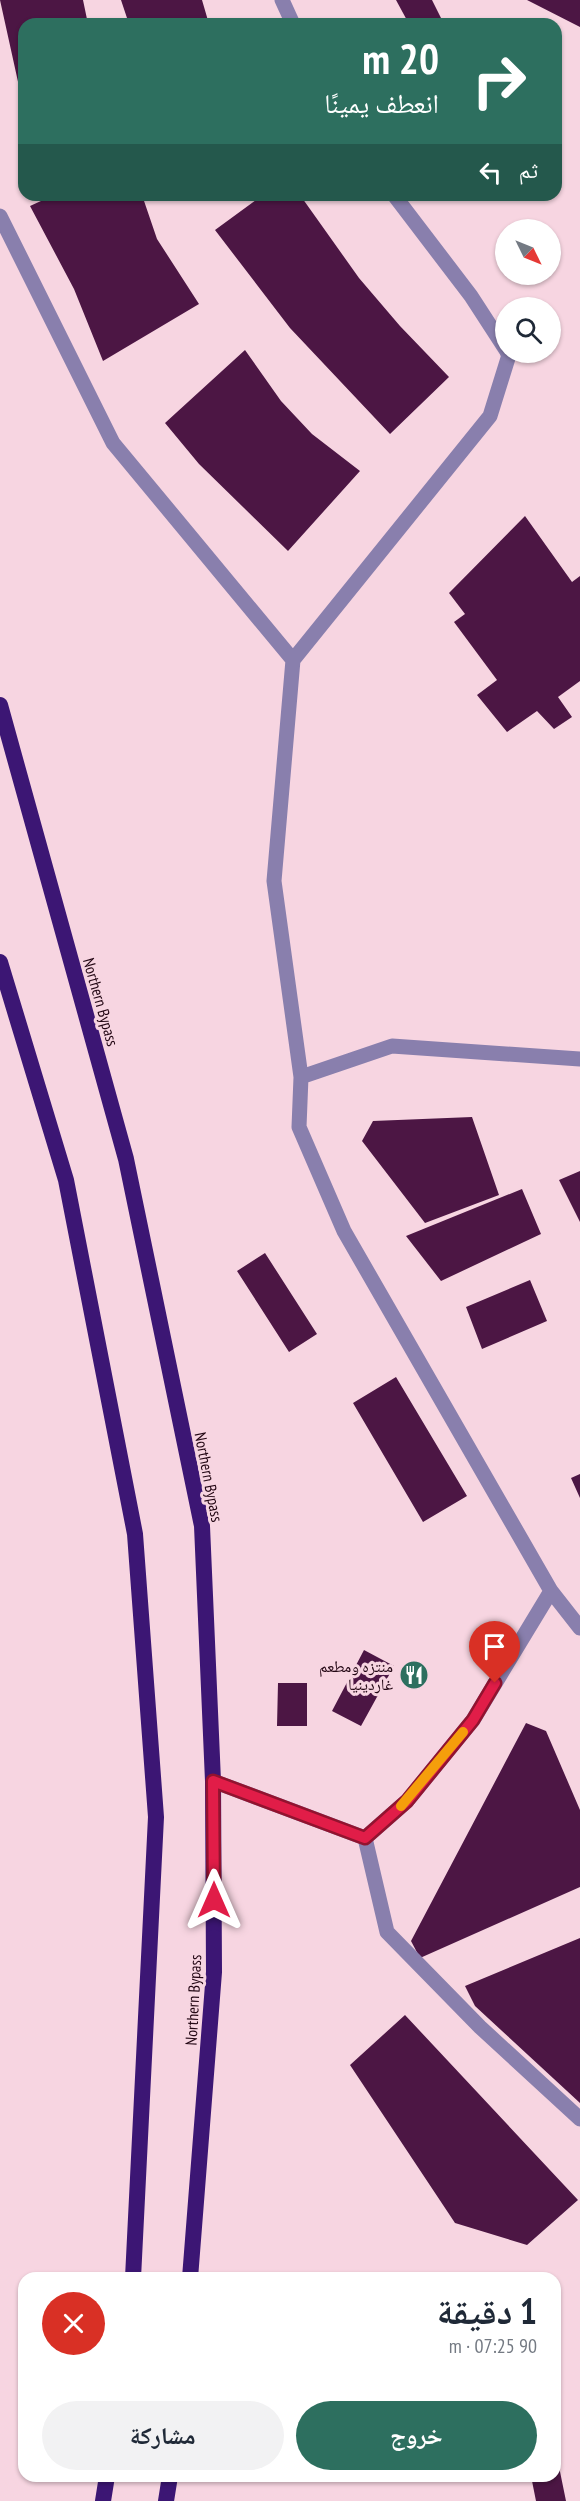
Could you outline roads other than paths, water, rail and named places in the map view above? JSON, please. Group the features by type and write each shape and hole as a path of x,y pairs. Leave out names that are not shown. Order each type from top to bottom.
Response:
{"highway":[{"name":"Northern Bypass","path":"0,705 126,1159 202,1526 213,1781 214,1972 190,2272"},
{"path":"0,962 66,1180 135,1534 156,1817 133,2272"},
{"path":"104,2501 106,2482"},
{"path":"166,2501 169,2482"}],"street":[{"path":"282,0 290,18"},
{"path":"399,201 471,296 495,334"},
{"path":"0,216 113,443 293,660"},
{"path":"507,363 490,416 293,660 274,881 301,1077 299,1127 344,1231 551,1591 580,1628"},
{"path":"301,1077 392,1046 580,1059"},
{"path":"365,1838 407,1801 473,1720 551,1591"},
{"path":"213,1781 365,1838"},
{"path":"365,1838 387,1932 480,2027 580,2119"}],"place":[{"name":"منتزه ومطعم غاردينيا","path":"414,1675"}]}
